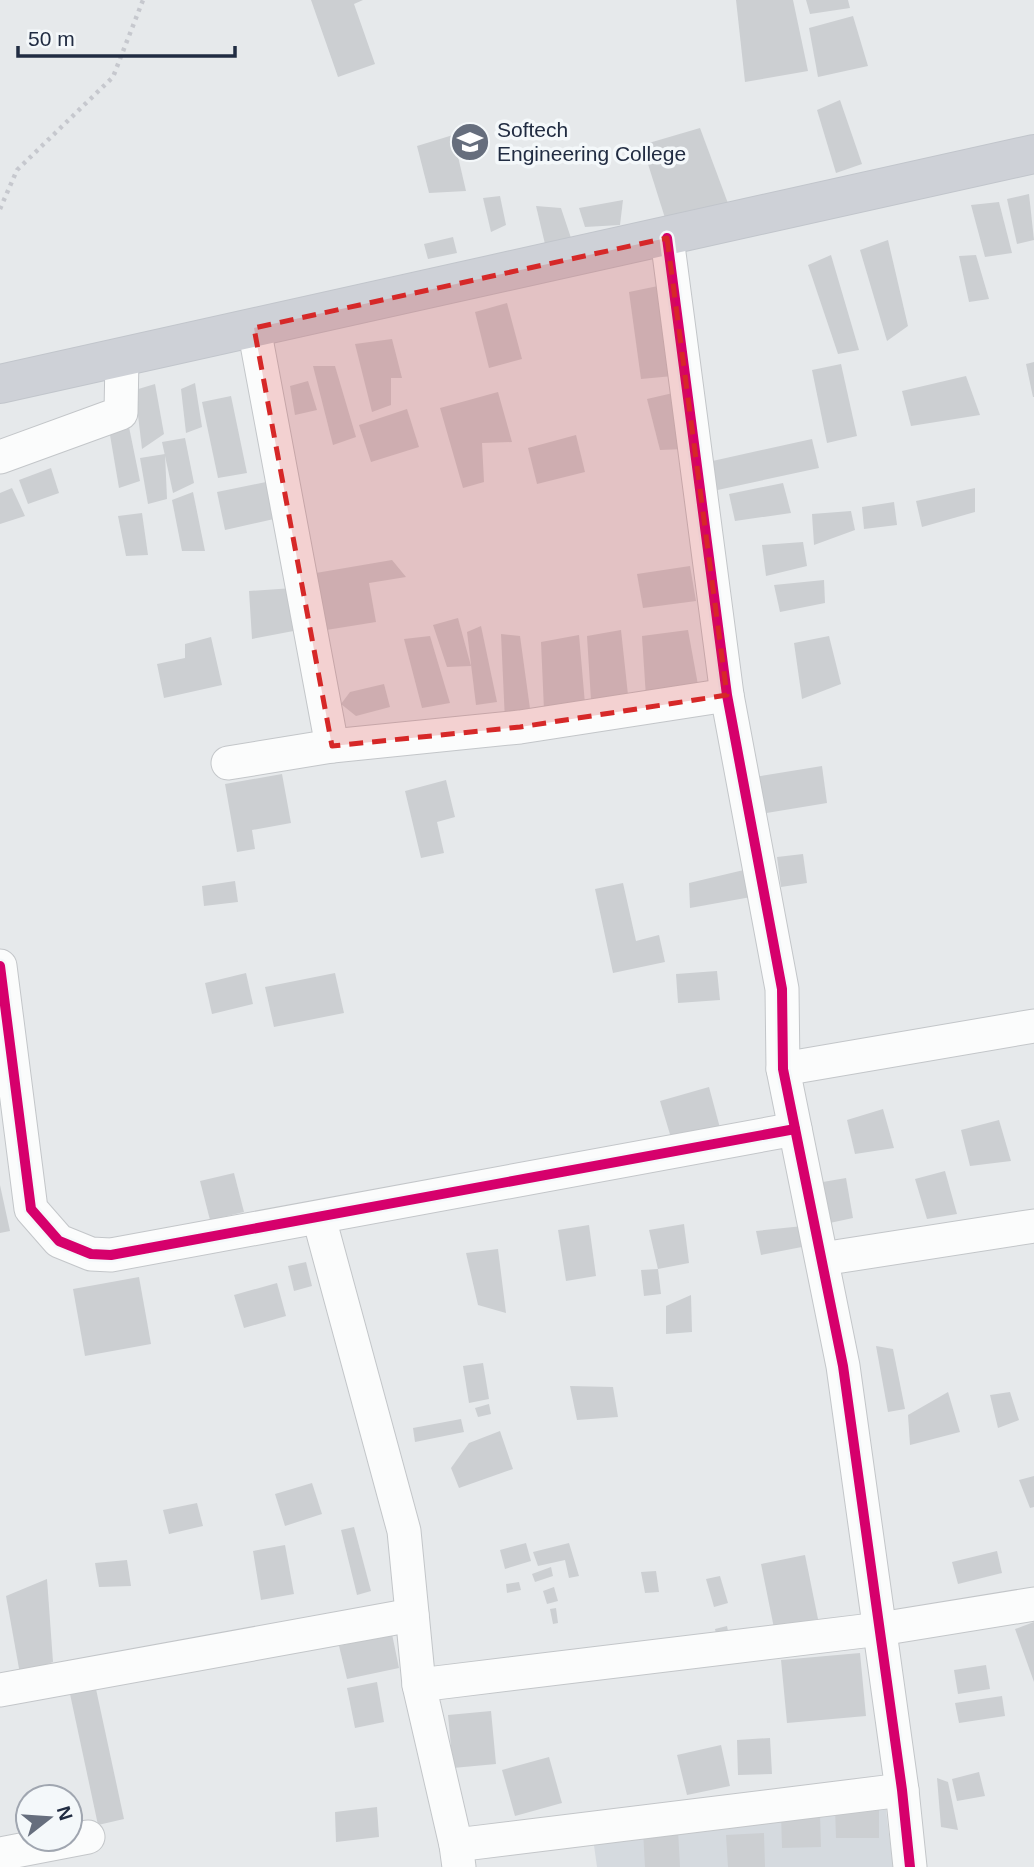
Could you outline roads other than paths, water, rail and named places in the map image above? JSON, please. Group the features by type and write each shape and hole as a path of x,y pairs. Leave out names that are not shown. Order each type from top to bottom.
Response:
{"main road":[{"path":"0,384 667,238 1034,154"}],"street":[{"path":"667,238 727,695 782,989 783,1069 843,1366 902,1790 910,1867"},
{"path":"254,328 332,746"},
{"path":"0,457 121,413 122,357"},
{"path":"228,763 332,746 520,727 727,695"},
{"path":"0,966 31,1209 60,1241 91,1254 111,1255 795,1129"},
{"path":"783,1069 1034,1026"},
{"path":"319,1218 404,1531 419,1685 458,1856 902,1790"},
{"path":"822,1259 1034,1226"},
{"path":"419,1685 880,1629 1034,1604"},
{"path":"0,1690 412,1615"},
{"path":"0,1854 88,1837"}],"place":[{"name":"Softech Engineering College","path":"470,142"}]}
